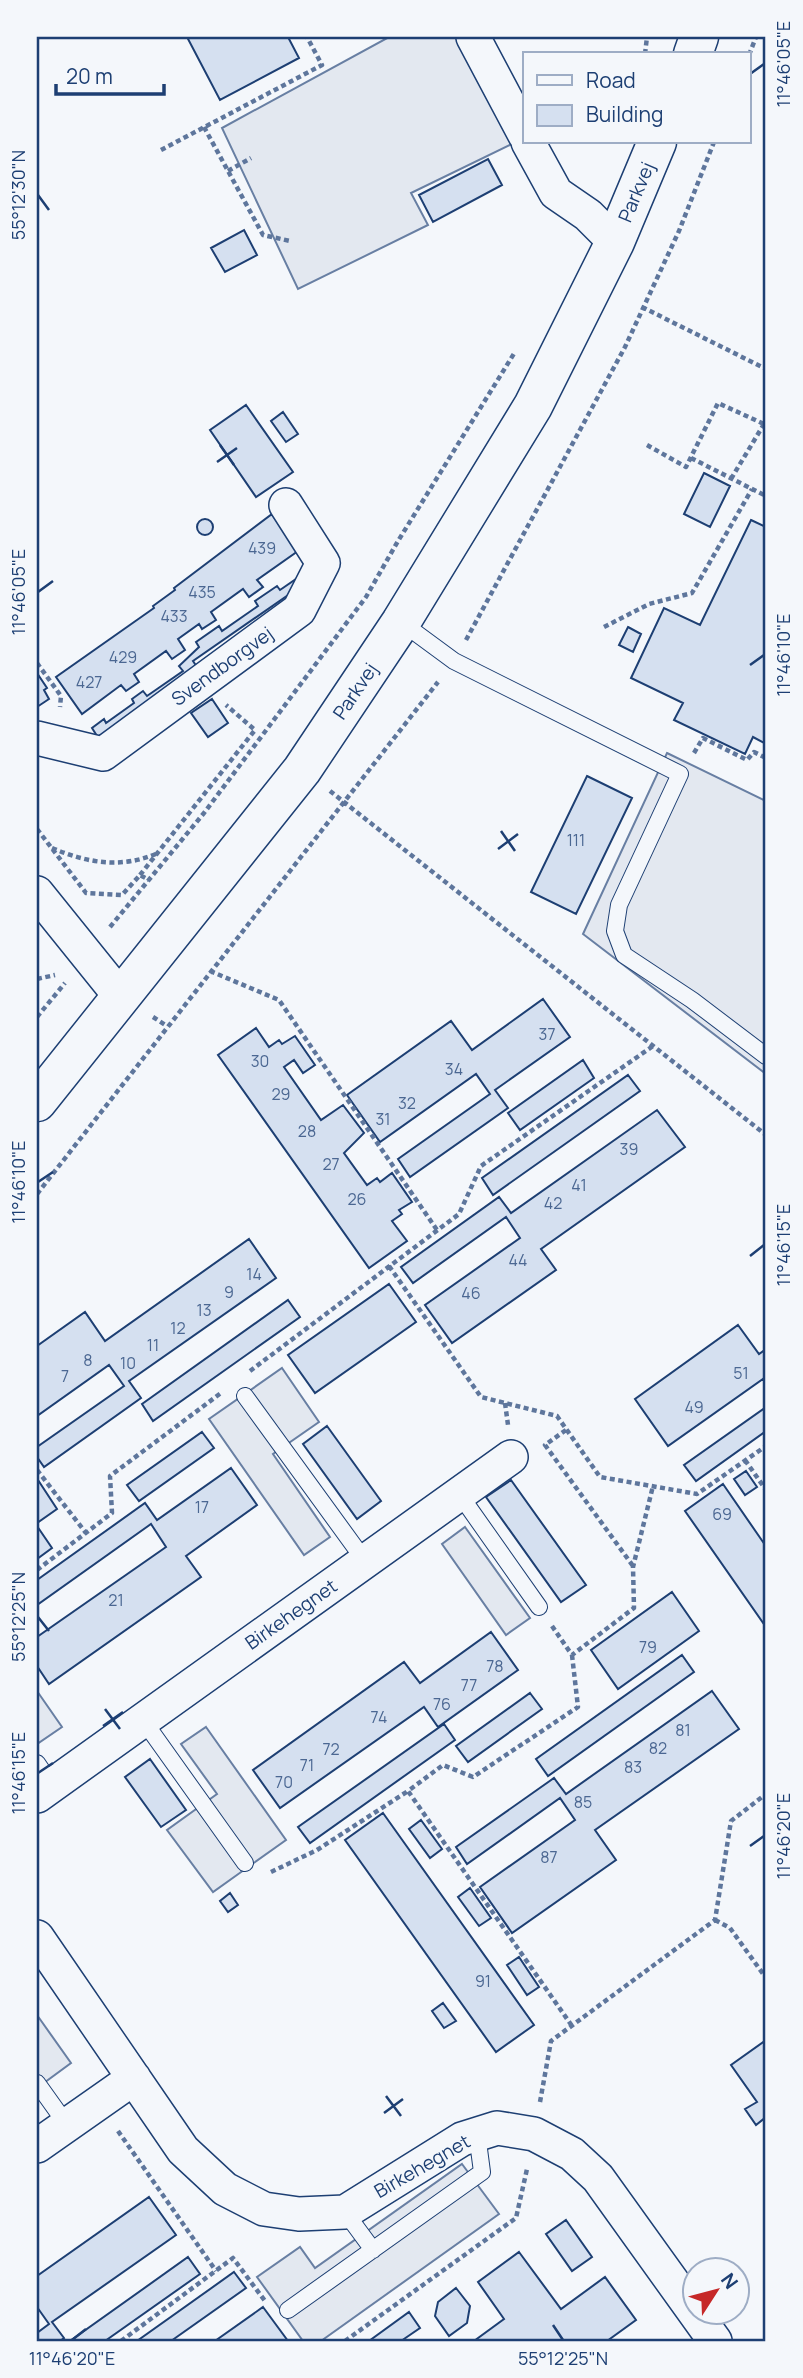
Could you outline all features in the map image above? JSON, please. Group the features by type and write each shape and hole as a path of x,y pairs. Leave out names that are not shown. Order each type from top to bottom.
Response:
{"street":[{"path":"473,37 523,131"},
{"name":"Parkvej","path":"529,144 556,193 588,215 615,242"},
{"name":"Parkvej","path":"37,1102 302,770 401,622 533,406 615,242 656,144"},
{"name":"Svendborgvej","path":"46,741 103,754 299,610 323,563 285,505"},
{"path":"37,893 120,996"},
{"name":"Birkehegnet","path":"42,1781 142,1720 512,1457"},
{"name":"Birkehegnet","path":"37,1937 183,2150 225,2189 264,2209 299,2214 345,2212 462,2139 497,2128 534,2134 572,2154 598,2178 715,2341"},
{"path":"37,2146 134,2078"}],"lane":[{"path":"401,622 454,661 680,774 619,905 615,931 624,954 692,1000 766,1056"},
{"path":"245,1396 365,1562"},
{"path":"460,1495 539,1607"},
{"path":"142,1720 245,1863"},
{"path":"37,2083 67,2125"},
{"path":"288,2310 482,2172 477,2134"},
{"path":"345,2212 373,2250"}],"path":[{"path":"161,150 322,65 307,37"},
{"path":"204,127 263,235 290,241"},
{"path":"37,1194 454,661 625,347 679,231 713,144"},
{"path":"228,172 251,158"},
{"path":"642,307 766,369"},
{"path":"37,1017 204,813 366,597 521,341"},
{"path":"647,445 686,467 718,403 765,422 731,480"},
{"path":"691,458 766,496"},
{"path":"604,627 649,604 692,593 751,489"},
{"path":"37,663 61,696 46,741"},
{"path":"37,829 86,892 122,895 256,730 223,703 205,678"},
{"path":"680,774 703,738 747,760 754,752 766,758"},
{"path":"345,802 766,1135"},
{"path":"51,848 100,864 144,859 159,852"},
{"path":"141,874 149,880"},
{"path":"210,971 279,1000 437,1230"},
{"path":"37,979 55,975"},
{"path":"246,1374 459,1214 481,1166 653,1046"},
{"path":"389,1266 481,1397 556,1416 600,1477 697,1494 766,1446"},
{"path":"37,1570 112,1513 110,1476 225,1390"},
{"path":"566,1430 545,1445 633,1567"},
{"path":"745,1460 766,1490"},
{"path":"37,1469 86,1533"},
{"path":"572,1655 634,1608 633,1567 653,1486"},
{"path":"245,1863 256,1879 317,1850 443,1765 473,1777 578,1706 572,1655 539,1607"},
{"path":"408,1791 572,2026"},
{"path":"345,2341 516,2218 551,2041 715,1920 730,1821 766,1794"},
{"path":"715,1920 730,1928 766,1978"},
{"path":"99,2103 216,2271"},
{"path":"121,2341 233,2258 278,2318 288,2310"}],"shaded area":[{"path":"389,37 456,37 512,144 411,193 428,225 298,289 222,128"},
{"path":"667,753 766,801 766,1074 583,934"},
{"path":"282,1368 319,1422 273,1454 330,1537 304,1555 209,1419"},
{"path":"465,1527 530,1618 506,1635 442,1544"},
{"path":"37,1691 62,1727 37,1744"},
{"path":"206,1727 286,1840 213,1892 167,1830 217,1794 181,1744"},
{"path":"37,2015 71,2063 37,2088"},
{"path":"462,2164 499,2214 321,2341 303,2341 257,2277 300,2247 315,2268"}],"building":[{"path":"187,37 288,37 299,58 220,100"},
{"path":"488,159 502,185 433,222 419,195"},
{"path":"244,230 257,255 225,272 211,248"},
{"path":"246,405 293,472 256,497 210,430"},
{"path":"283,412 298,434 286,442 271,421"},
{"path":"704,473 730,486 710,527 684,514"},
{"path":"272,514 298,551 257,580 263,587 249,597 243,589 211,612 216,620 202,629 199,624 178,639 185,650 172,659 166,651 134,674 139,682 126,691 121,685 82,714 56,677 154,608 153,606 175,590 174,588"},
{"path":"205,519 213,527 205,535 197,527"},
{"path":"751,520 766,527 766,744 753,737 745,754 674,720 683,703 631,678 664,608 700,625"},
{"path":"299,577 304,584 193,661 199,670 99,739 92,728 104,719 106,723 134,703 132,699 143,691 147,696 183,671 179,666 199,647 196,642 219,626 222,631 258,606 255,601 277,586 280,590"},
{"path":"628,627 641,634 633,652 619,645"},
{"path":"37,673 47,688 44,690 49,699 37,707"},
{"path":"212,699 228,723 208,737 191,713"},
{"path":"587,776 632,798 576,914 531,892"},
{"path":"543,999 570,1037 495,1090 508,1108 410,1177 398,1159 490,1094 476,1074 380,1142 347,1095 451,1021 472,1050"},
{"path":"256,1028 269,1047 279,1040 282,1044 295,1036 315,1065 303,1073 294,1060 284,1067 321,1120 343,1105 364,1133 344,1153 367,1185 377,1178 380,1182 392,1173 412,1202 399,1210 402,1214 392,1221 407,1241 369,1268 218,1055"},
{"path":"583,1060 594,1078 520,1130 508,1113"},
{"path":"628,1075 640,1091 493,1195 482,1178"},
{"path":"657,1110 685,1147 541,1249 556,1270 452,1343 425,1305 520,1238 506,1217 413,1283 401,1267 499,1197 511,1213"},
{"path":"249,1239 276,1278 129,1381 141,1398 44,1467 37,1457 37,1447 124,1386 109,1365 37,1416 37,1346 85,1312 105,1341"},
{"path":"389,1284 416,1322 315,1393 288,1355"},
{"path":"288,1300 300,1317 153,1421 142,1404"},
{"path":"738,1325 759,1354 766,1349 766,1384 763,1379 668,1446 635,1399"},
{"path":"766,1407 766,1431 696,1481 684,1465"},
{"path":"327,1426 381,1501 357,1519 303,1444"},
{"path":"202,1432 214,1448 139,1501 127,1485"},
{"path":"231,1468 257,1505 186,1556 201,1577 49,1684 37,1666 37,1637 166,1547 151,1524 37,1605 37,1580 145,1503 157,1520"},
{"path":"746,1471 757,1487 745,1495 734,1479"},
{"path":"511,1480 586,1585 561,1602 486,1497"},
{"path":"37,1481 57,1509 37,1523"},
{"path":"723,1484 763,1542 766,1539 766,1627 685,1511"},
{"path":"37,1526 52,1548 37,1559"},
{"path":"672,1592 699,1631 618,1689 591,1650"},
{"path":"491,1632 518,1670 438,1727 424,1707 280,1808 253,1770 404,1662 420,1683"},
{"path":"682,1655 694,1672 548,1776 536,1759"},
{"path":"712,1691 739,1729 595,1830 616,1860 512,1933 480,1887 575,1820 560,1798 467,1864 456,1847 554,1778 566,1794"},
{"path":"530,1693 542,1709 468,1762 456,1746"},
{"path":"444,1724 455,1740 310,1843 298,1827"},
{"path":"150,1759 186,1810 161,1827 125,1777"},
{"path":"383,1813 534,2025 496,2052 345,1840"},
{"path":"421,1820 442,1849 430,1858 409,1829"},
{"path":"470,1888 491,1918 479,1926 458,1897"},
{"path":"230,1893 238,1905 228,1912 220,1901"},
{"path":"519,1957 539,1987 527,1995 507,1965"},
{"path":"443,2003 456,2021 444,2028 432,2011"},
{"path":"766,2040 766,2117 756,2125 745,2109 757,2102 731,2065"},
{"path":"149,2197 176,2235 52,2322 64,2338 60,2341 37,2341 37,2333 49,2324 37,2307 37,2276"},
{"path":"566,2220 592,2257 572,2271 546,2234"},
{"path":"519,2252 561,2309 605,2277 636,2320 607,2341 474,2341 504,2319 478,2282"},
{"path":"188,2257 200,2274 105,2341 70,2341"},
{"path":"234,2272 246,2288 171,2341 137,2341"},
{"path":"456,2288 470,2306 467,2323 449,2336 435,2316 438,2302"},
{"path":"263,2307 288,2341 215,2341"},
{"path":"409,2312 420,2328 401,2341 369,2341"}]}
